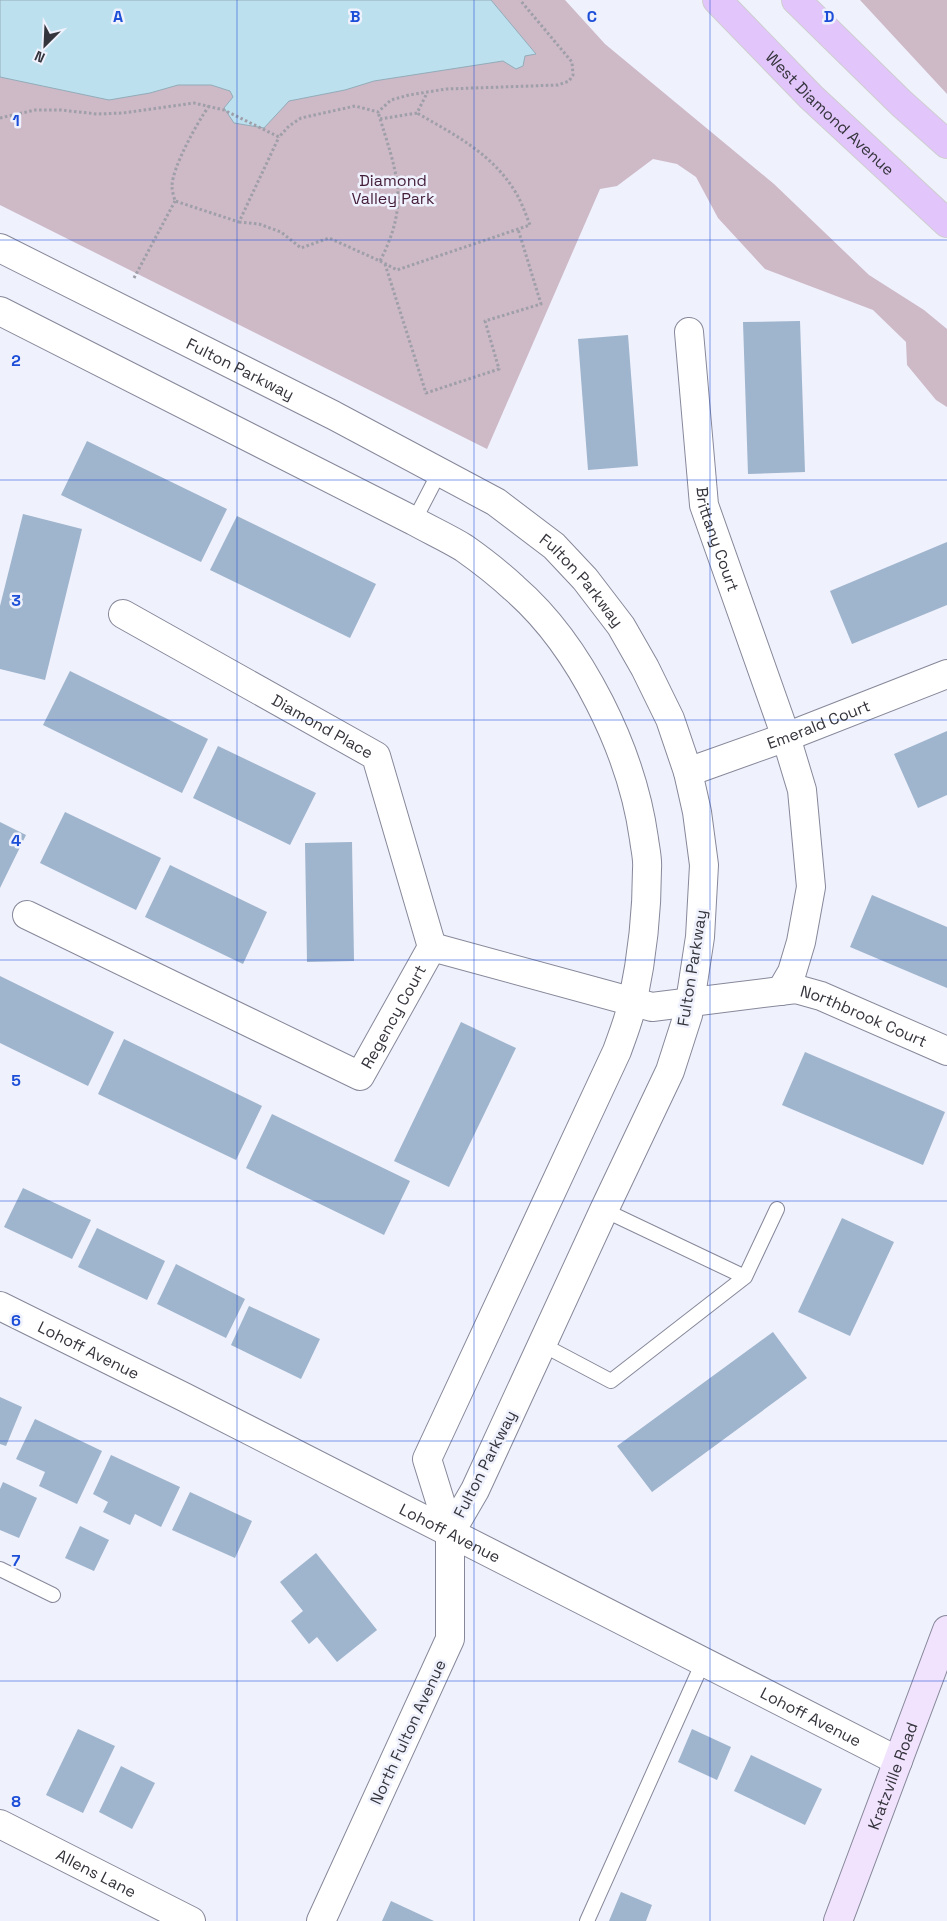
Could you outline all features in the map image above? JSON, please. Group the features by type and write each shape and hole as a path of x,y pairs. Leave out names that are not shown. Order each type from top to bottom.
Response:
{"main road":[{"name":"West Diamond Avenue","path":"717,0 811,97 947,223"},
{"path":"796,0 901,103 947,144"},
{"name":"Kratzville Road","path":"838,1921 947,1630"}],"street":[{"name":"Fulton Parkway","path":"0,248 333,415 496,502 554,546 585,579 621,626 645,668 670,720 688,772 697,812 704,865 700,937 688,1015 670,1071 475,1490 450,1533"},
{"name":"Fulton Parkway","path":"0,311 414,521 464,549 515,588 542,616 574,658 595,694 618,742 634,787 648,867 644,931 633,1002 617,1050 427,1459 450,1533"},
{"name":"Brittany Court","path":"689,332 704,505 786,737 802,790 811,887 792,972 781,991"},
{"name":"Diamond Place","path":"123,614 376,756 432,947"},
{"name":"Emerald Court","path":"688,772 786,737 947,674"},
{"name":"Regency Court","path":"27,915 360,1076 432,947 652,1007 690,1002"},
{"name":"Northbrook Court","path":"690,1002 796,989 821,996 947,1051"},
{"name":"Lohoff Avenue","path":"0,1306 184,1397 898,1761"},
{"name":"North Fulton Avenue","path":"322,1921 450,1640 450,1533"},
{"name":"Allens Lane","path":"0,1824 191,1921"}],"lane":[{"path":"414,521 440,471"},
{"path":"543,1345 611,1381 745,1277 777,1209"},
{"path":"604,1210 745,1277"},
{"path":"0,1569 53,1595"},
{"path":"587,1921 703,1662"}],"path":[{"path":"378,112 391,100 446,89 558,85 569,81 572,75 572,62 520,0"},
{"path":"417,114 428,92"},
{"path":"0,118 35,110 61,110 97,114 123,113 194,103 224,110 279,137"},
{"path":"134,278 175,202 172,186 174,172 202,115 209,106"},
{"path":"239,222 279,137 289,126 301,118 355,106 378,112"},
{"path":"378,112 396,175 399,197 397,220 391,240 380,261"},
{"path":"175,202 239,222 259,224 282,232 301,248 329,238 397,270 530,225 517,194 503,174 486,156 468,143 417,114 380,119"},
{"path":"385,264 426,393 499,368 485,322 542,304 518,230"}],"green space":[{"name":"Diamond Valley Park","path":"0,0 565,0 605,44 774,184 869,275 924,310 947,329 947,407 936,400 907,365 906,342 873,310 765,269 718,218 696,177 677,164 653,159 617,186 600,189 487,449 0,205"},
{"path":"860,0 947,0 947,94"}],"water":[{"path":"0,0 491,0 536,54 525,56 523,66 516,69 503,61 374,81 345,90 289,101 264,128 234,123 224,108 233,97 230,91 211,85 178,85 150,93 109,100 0,77"}],"building":[{"path":"800,321 805,472 748,474 743,322"},
{"path":"628,335 638,466 588,470 578,339"},
{"path":"87,441 227,509 201,562 61,495"},
{"path":"23,514 82,529 45,680 0,669 0,606"},
{"path":"237,516 376,584 350,638 210,570"},
{"path":"947,542 947,605 852,644 830,591"},
{"path":"70,671 208,739 182,793 43,725"},
{"path":"947,731 947,795 918,808 894,754"},
{"path":"218,746 316,793 290,845 193,798"},
{"path":"65,812 161,858 136,910 40,863"},
{"path":"0,822 26,835 0,888"},
{"path":"352,842 354,961 307,962 305,843"},
{"path":"170,865 267,912 243,964 145,917"},
{"path":"872,895 947,927 947,988 850,947"},
{"path":"0,976 114,1032 88,1086 0,1043"},
{"path":"461,1022 516,1048 449,1187 394,1161"},
{"path":"124,1039 262,1106 236,1160 98,1094"},
{"path":"805,1052 945,1112 923,1165 782,1105"},
{"path":"272,1114 410,1181 384,1235 246,1168"},
{"path":"23,1188 91,1220 72,1259 4,1227"},
{"path":"842,1218 894,1242 850,1336 798,1312"},
{"path":"97,1228 165,1261 147,1300 78,1267"},
{"path":"176,1264 245,1299 226,1338 157,1304"},
{"path":"249,1306 320,1339 301,1379 231,1345"},
{"path":"773,1332 807,1378 652,1492 617,1446"},
{"path":"0,1397 22,1407 6,1446 0,1444"},
{"path":"35,1419 102,1451 77,1504 39,1486 45,1472 16,1459"},
{"path":"111,1455 180,1487 161,1527 135,1514 130,1525 103,1512 108,1502 93,1494"},
{"path":"3,1482 37,1498 19,1538 0,1530 0,1489"},
{"path":"190,1492 252,1521 235,1558 172,1530"},
{"path":"80,1526 109,1540 94,1571 65,1558"},
{"path":"316,1553 377,1630 337,1662 317,1637 309,1644 291,1621 303,1611 280,1582"},
{"path":"78,1729 115,1746 83,1813 46,1795"},
{"path":"692,1729 731,1747 717,1780 678,1762"},
{"path":"751,1755 822,1789 805,1825 734,1791"},
{"path":"121,1766 155,1783 132,1829 99,1812"},
{"path":"621,1892 652,1905 646,1921 609,1921"},
{"path":"391,1901 434,1921 382,1921"}]}
